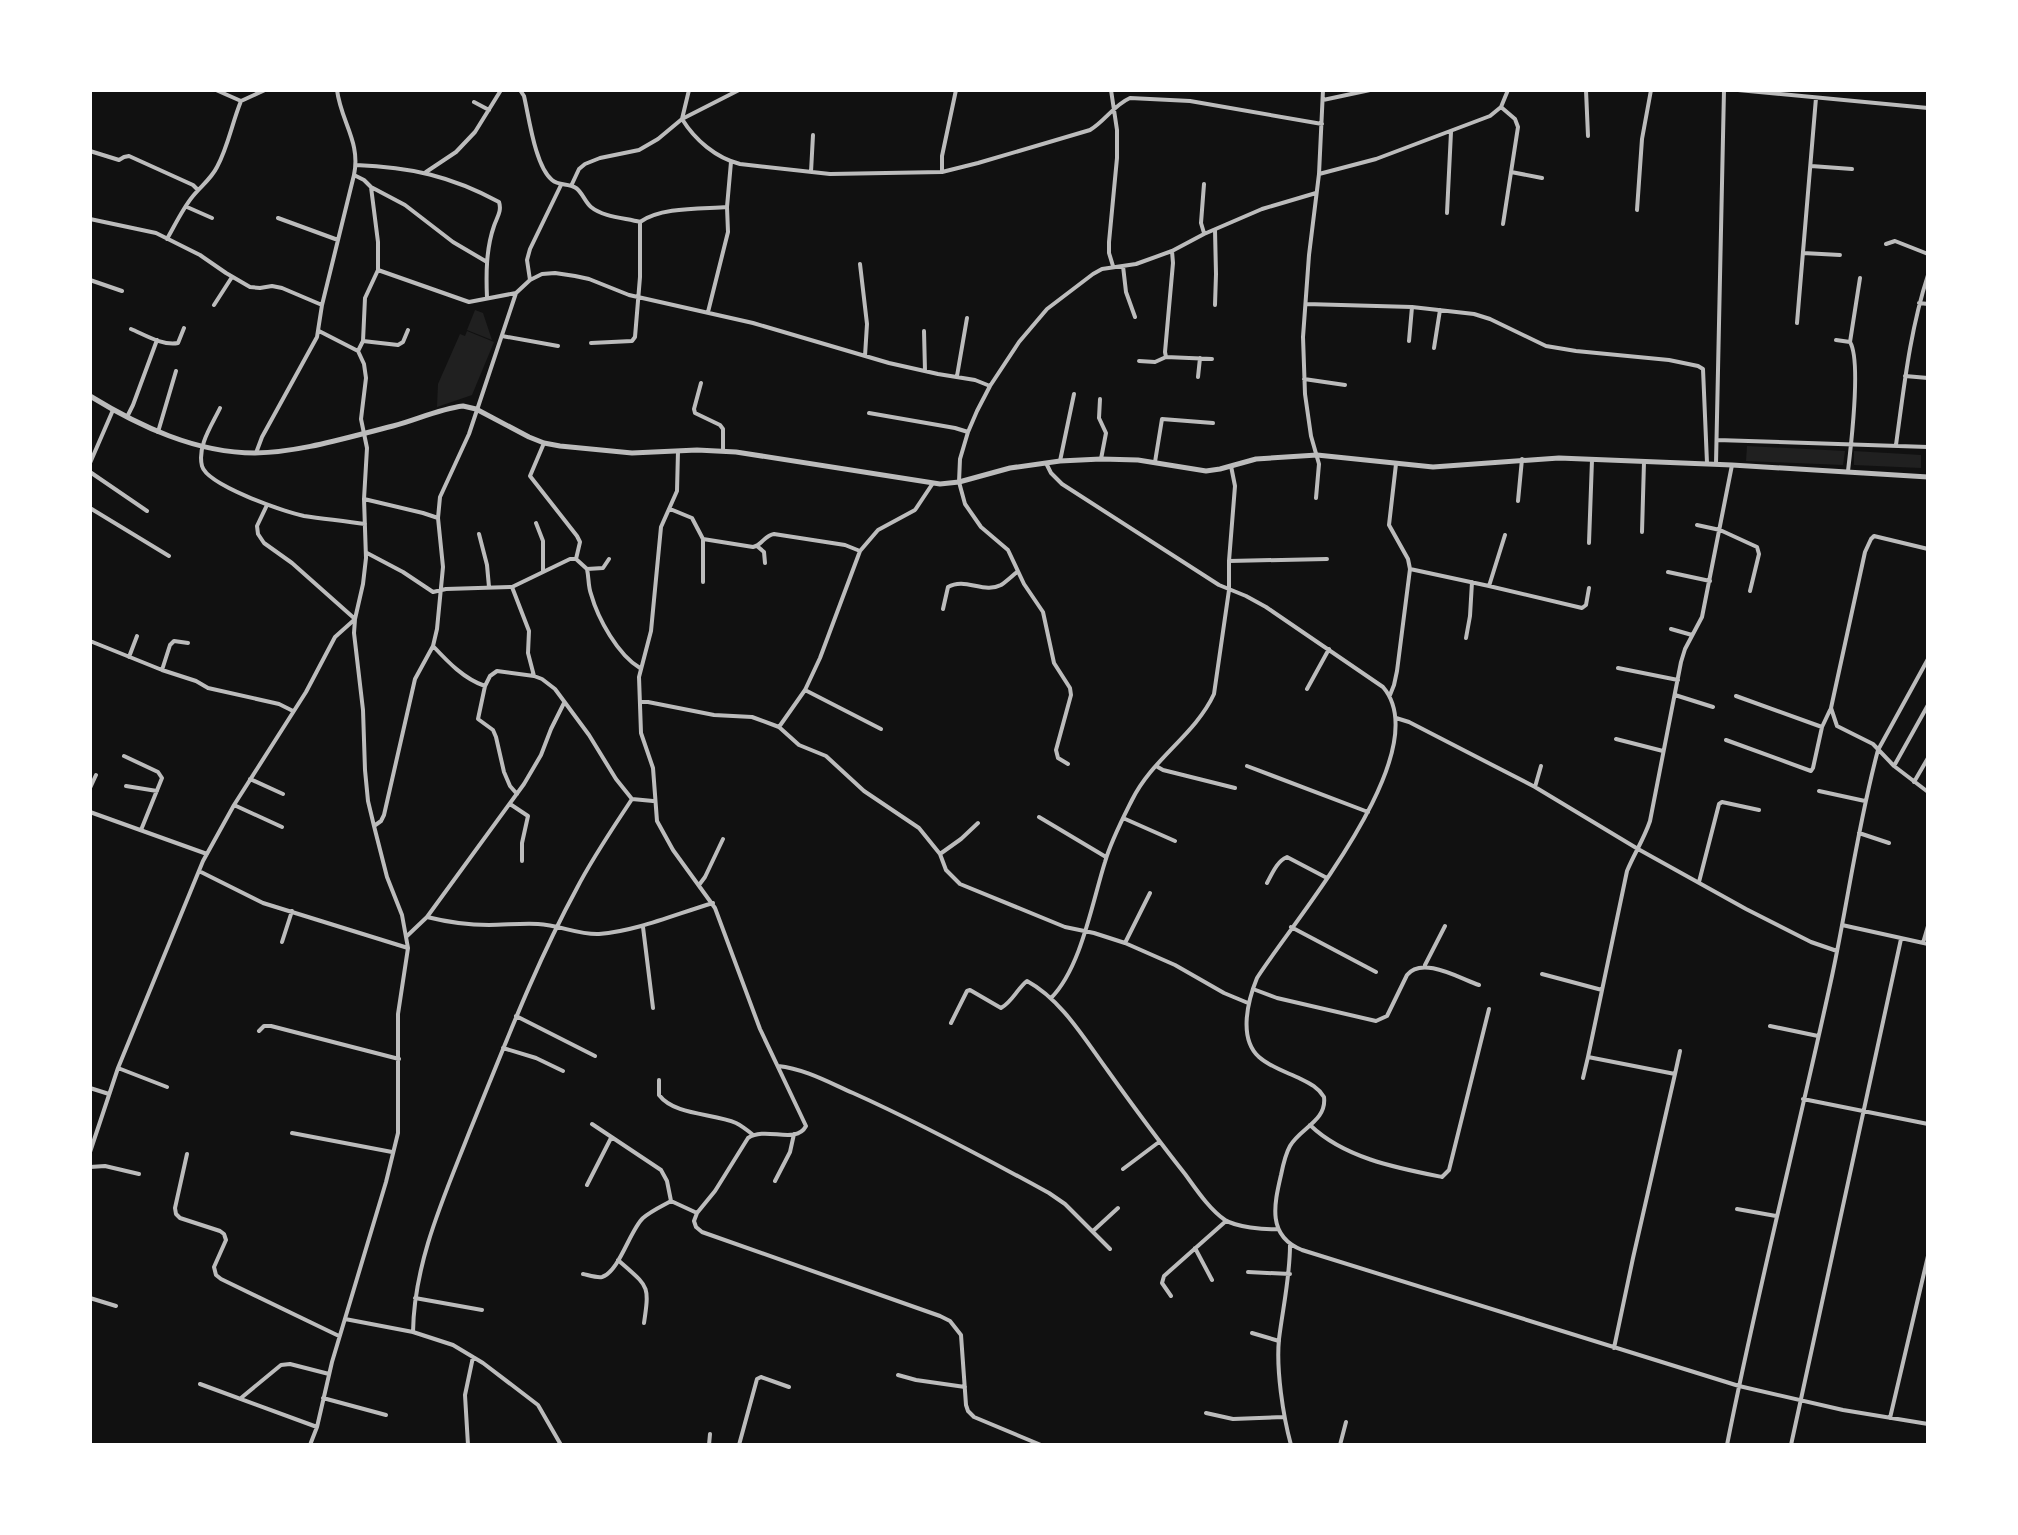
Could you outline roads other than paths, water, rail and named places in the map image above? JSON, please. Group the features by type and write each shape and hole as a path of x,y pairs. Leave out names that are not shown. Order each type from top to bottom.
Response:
{"street":[{"path":"216,90 241,101"},
{"path":"167,239 192,197 211,177 223,155 241,101 265,90"},
{"path":"256,453 319,331 322,305 354,175 357,154 337,90"},
{"path":"424,173 456,152 475,132 501,90"},
{"path":"520,90 539,159 549,177 561,185 576,188 600,213 640,222 660,212 727,207"},
{"path":"572,186 579,169 585,164 639,150 682,119 739,90"},
{"path":"942,172 942,156 956,90"},
{"path":"1111,90 1117,130 1109,242 1113,266"},
{"path":"1316,498 1319,464 1311,436 1303,337 1319,174 1323,90"},
{"path":"1323,100 1370,90"},
{"path":"1319,174 1376,159 1490,116 1501,107 1507,92 1500,90"},
{"path":"1586,90 1588,136"},
{"path":"1637,210 1642,139 1651,90"},
{"path":"1716,464 1724,90"},
{"path":"1738,90 1928,108"},
{"path":"688,91 682,119 709,149 731,162 830,174 942,172 978,163 1090,130 1122,101 1130,98 1190,101 1322,124"},
{"path":"1797,323 1816,98"},
{"path":"474,102 489,110"},
{"path":"1501,107 1514,117 1517,124 1503,224"},
{"path":"1447,213 1451,132"},
{"path":"811,172 813,135"},
{"path":"90,151 115,160 129,156 198,190"},
{"path":"708,312 728,232 731,162"},
{"path":"356,165 442,176 472,187 499,202 501,210 493,228 487,262 487,298"},
{"path":"1810,166 1852,169"},
{"path":"1511,172 1542,178"},
{"path":"354,175 405,205 453,242 487,262"},
{"path":"1204,184 1201,223 1204,234"},
{"path":"530,280 527,260 530,249 561,185"},
{"path":"358,351 363,341 365,298 378,270 371,187"},
{"path":"1068,764 1058,758 1056,750 1071,695 1070,688 1054,663 1043,612 1036,599 1017,572 1008,550 988,534 965,504 959,482 960,459 968,432 990,386 1019,342 1047,309 1093,274 1172,251 1262,209 1316,193"},
{"path":"187,207 212,218"},
{"path":"278,218 338,240"},
{"path":"90,219 156,233 200,255 250,287 282,288 322,305"},
{"path":"591,343 632,341 635,337 640,222"},
{"path":"1215,230 1215,305"},
{"path":"1886,244 1895,241 1928,254"},
{"path":"1166,357 1172,251"},
{"path":"1803,253 1840,255"},
{"path":"860,264 867,324 865,356"},
{"path":"1123,266 1126,292 1135,317"},
{"path":"378,270 469,302 516,293"},
{"path":"374,826 384,815 415,679 433,646 437,629 443,567 438,518 440,497 469,434 516,293 530,280 542,274 575,276 638,297 753,323 865,356 990,386"},
{"path":"1896,446 1909,349 1928,275"},
{"path":"214,305 232,277"},
{"path":"1848,471 1854,360 1854,348 1850,342 1860,278"},
{"path":"90,280 122,291"},
{"path":"1919,303 1928,304"},
{"path":"1306,304 1412,307 1474,314 1546,346 1698,366 1703,369 1707,463"},
{"path":"1409,341 1412,307"},
{"path":"1434,348 1440,310"},
{"path":"957,376 967,318"},
{"path":"131,329 175,344 184,328"},
{"path":"363,341 398,345 403,342 408,330"},
{"path":"310,1445 398,1133 398,1014 408,948 402,915 387,877 368,801 363,710 355,645 355,619 366,552 364,499 367,448 361,419 366,378 364,364 358,351 319,331"},
{"path":"924,331 925,371"},
{"path":"502,336 558,346"},
{"path":"127,417 157,340"},
{"path":"1836,340 1850,342"},
{"path":"1139,361 1155,362 1166,357 1212,359"},
{"path":"1198,377 1200,358"},
{"path":"158,432 176,371"},
{"path":"1905,376 1928,378"},
{"path":"1304,379 1345,385"},
{"path":"701,383 695,413 723,429 723,451"},
{"path":"1060,461 1074,394"},
{"path":"90,396 158,432 202,446 256,453 303,448 458,407 468,407 544,443 560,446 632,453 723,451 933,483 959,482 1007,469 1060,461 1138,460 1206,471 1256,459 1317,455 1446,467 1559,458 1707,463 1928,477"},
{"path":"1100,399 1099,418 1106,433 1101,459"},
{"path":"220,408 202,446 202,469 206,475 267,505 303,516 365,524"},
{"path":"90,463 113,410"},
{"path":"869,413 968,432"},
{"path":"1155,462 1162,419 1213,423"},
{"path":"1717,440 1928,447"},
{"path":"544,443 530,476 577,536 580,542 576,559"},
{"path":"678,451 677,491 659,537 653,619 640,668 641,733 654,777 657,821 673,850 713,903 760,1029 805,1122 803,1132 753,1134 744,1142 715,1191 697,1213 694,1221 696,1227 702,1232 950,1321 961,1335 968,1411 974,1417 1041,1445"},
{"path":"1518,501 1522,459"},
{"path":"1589,543 1592,460"},
{"path":"1642,532 1644,462"},
{"path":"1046,463 1062,484 1229,590 1256,601 1329,649 1383,687 1394,705 1396,718 1392,751 1368,812 1352,843 1266,964 1248,1003 1247,1029 1257,1055 1315,1086 1324,1097 1324,1110 1293,1141 1285,1156 1275,1201 1278,1229 1283,1238 1290,1245 1739,1386 1928,1424"},
{"path":"1390,695 1397,671 1410,569 1408,559 1389,525 1396,464"},
{"path":"1583,1078 1627,871 1646,835 1685,649 1702,617 1732,465"},
{"path":"1051,998 1066,978 1081,944 1106,857 1143,779 1202,716 1214,694 1229,590 1235,486 1231,466"},
{"path":"90,472 147,511"},
{"path":"779,727 805,690 820,658 860,551 878,530 915,510 933,483"},
{"path":"364,499 438,518"},
{"path":"267,505 257,526 264,543 292,563 355,619"},
{"path":"90,508 169,556"},
{"path":"670,509 692,518 703,539 703,582"},
{"path":"536,523 543,541 543,571"},
{"path":"1697,525 1720,530 1757,547 1759,550 1750,591"},
{"path":"479,534 489,587"},
{"path":"757,546 774,534 845,545 860,551"},
{"path":"1489,586 1505,535"},
{"path":"1726,740 1811,771 1822,727 1831,708 1865,552 1871,539 1882,536 1928,549"},
{"path":"703,539 757,546 764,552 765,563"},
{"path":"366,552 433,592 512,587 570,559 576,559 587,569 590,594 612,638 629,661 640,668"},
{"path":"587,569 603,568 609,559"},
{"path":"1229,561 1327,559"},
{"path":"1410,569 1582,608 1586,605 1589,588"},
{"path":"943,609 948,587 956,583 986,588 999,586 1017,572"},
{"path":"1668,572 1710,581"},
{"path":"1466,638 1472,582"},
{"path":"512,587 529,631 528,653 534,676"},
{"path":"90,1152 118,1068 207,854 234,805 306,692 335,637 355,619"},
{"path":"1671,629 1692,635"},
{"path":"129,657 137,636"},
{"path":"90,641 208,688 279,704 293,711"},
{"path":"162,670 170,645 174,641 188,643"},
{"path":"433,646 468,678 485,686"},
{"path":"1307,689 1329,649"},
{"path":"1727,1445 1837,951 1865,801 1878,750 1928,659"},
{"path":"1618,668 1678,680"},
{"path":"517,794 504,772 493,730 478,719 485,686 497,671 534,676 555,689 632,799 654,802"},
{"path":"805,690 881,729"},
{"path":"1675,695 1713,707"},
{"path":"1736,696 1822,727"},
{"path":"640,702 714,715 752,717 779,727 805,748 826,756 864,791 919,828 940,854 946,870 960,884 1065,927 1125,943 1248,1003"},
{"path":"407,936 427,917 524,784 541,755 564,703"},
{"path":"1894,766 1928,705"},
{"path":"1831,708 1837,726 1867,741 1928,792"},
{"path":"1396,718 1535,787 1638,849 1788,930 1837,951"},
{"path":"1616,739 1663,751"},
{"path":"124,756 162,778 141,830"},
{"path":"1914,782 1928,758"},
{"path":"1156,765 1163,770 1235,788"},
{"path":"1247,766 1368,812"},
{"path":"1535,787 1541,766"},
{"path":"90,788 96,775"},
{"path":"250,779 283,794"},
{"path":"126,786 157,791"},
{"path":"1819,791 1865,801"},
{"path":"413,1332 419,1275 438,1213 516,1016 578,885 632,799"},
{"path":"1699,882 1719,804 1722,802 1759,810"},
{"path":"510,804 528,816 522,861"},
{"path":"234,805 282,827"},
{"path":"90,812 207,854"},
{"path":"1039,817 1106,857"},
{"path":"1123,818 1175,841"},
{"path":"940,854 978,823"},
{"path":"1859,833 1889,843"},
{"path":"699,885 723,839"},
{"path":"1267,883 1279,862 1287,857 1327,878"},
{"path":"199,871 263,903 408,948"},
{"path":"1125,943 1150,893"},
{"path":"427,917 473,924 538,924 601,934 643,927 673,914 713,903"},
{"path":"282,942 292,911"},
{"path":"1842,925 1926,944 1928,926"},
{"path":"1425,965 1445,926"},
{"path":"643,927 653,1008"},
{"path":"1291,927 1376,972"},
{"path":"1791,1445 1901,939"},
{"path":"1253,989 1277,998 1376,1021 1387,1016 1410,970 1425,965 1479,985"},
{"path":"1542,974 1602,990"},
{"path":"951,1023 967,991 1001,1008 1027,981 1051,998 1079,1031 1208,1204 1226,1221 1260,1229 1278,1229"},
{"path":"1310,1125 1331,1142 1358,1155 1442,1177 1449,1170 1489,1009"},
{"path":"516,1016 595,1056"},
{"path":"259,1031 264,1026 271,1026 399,1059"},
{"path":"1770,1026 1818,1036"},
{"path":"503,1048 536,1058 563,1071"},
{"path":"1614,1348 1680,1051"},
{"path":"1588,1057 1675,1074"},
{"path":"778,1066 804,1071 944,1136 1049,1193 1065,1204 1110,1249"},
{"path":"118,1068 167,1087"},
{"path":"659,1080 659,1095 669,1104 734,1122 753,1134"},
{"path":"90,1088 109,1094"},
{"path":"1803,1099 1928,1124"},
{"path":"592,1124 661,1170 671,1201"},
{"path":"292,1133 393,1152"},
{"path":"775,1181 790,1152 794,1134"},
{"path":"587,1185 611,1138"},
{"path":"1123,1169 1159,1142"},
{"path":"187,1154 176,1214 224,1234 226,1240 214,1267 216,1275 339,1336"},
{"path":"90,1167 98,1165 139,1174"},
{"path":"671,1201 697,1213"},
{"path":"583,1274 606,1275 643,1218 671,1201"},
{"path":"1093,1232 1118,1208"},
{"path":"1737,1209 1776,1216"},
{"path":"1171,1296 1162,1283 1164,1276 1226,1221"},
{"path":"1290,1245 1290,1274 1279,1341 1284,1417 1291,1445"},
{"path":"1195,1248 1212,1280"},
{"path":"1890,1418 1928,1256"},
{"path":"618,1260 647,1290 644,1323"},
{"path":"1248,1272 1290,1274"},
{"path":"90,1298 116,1306"},
{"path":"415,1298 482,1310"},
{"path":"345,1319 413,1332 453,1345 538,1405 561,1445"},
{"path":"1252,1333 1279,1341"},
{"path":"468,1445 465,1395 473,1357"},
{"path":"241,1398 281,1365 290,1364 329,1374"},
{"path":"898,1375 965,1387"},
{"path":"739,1445 757,1379 761,1377 789,1387"},
{"path":"200,1384 317,1427"},
{"path":"323,1398 386,1415"},
{"path":"1206,1413 1233,1419 1284,1417"},
{"path":"1340,1445 1346,1422"},
{"path":"709,1445 710,1434"}]}
